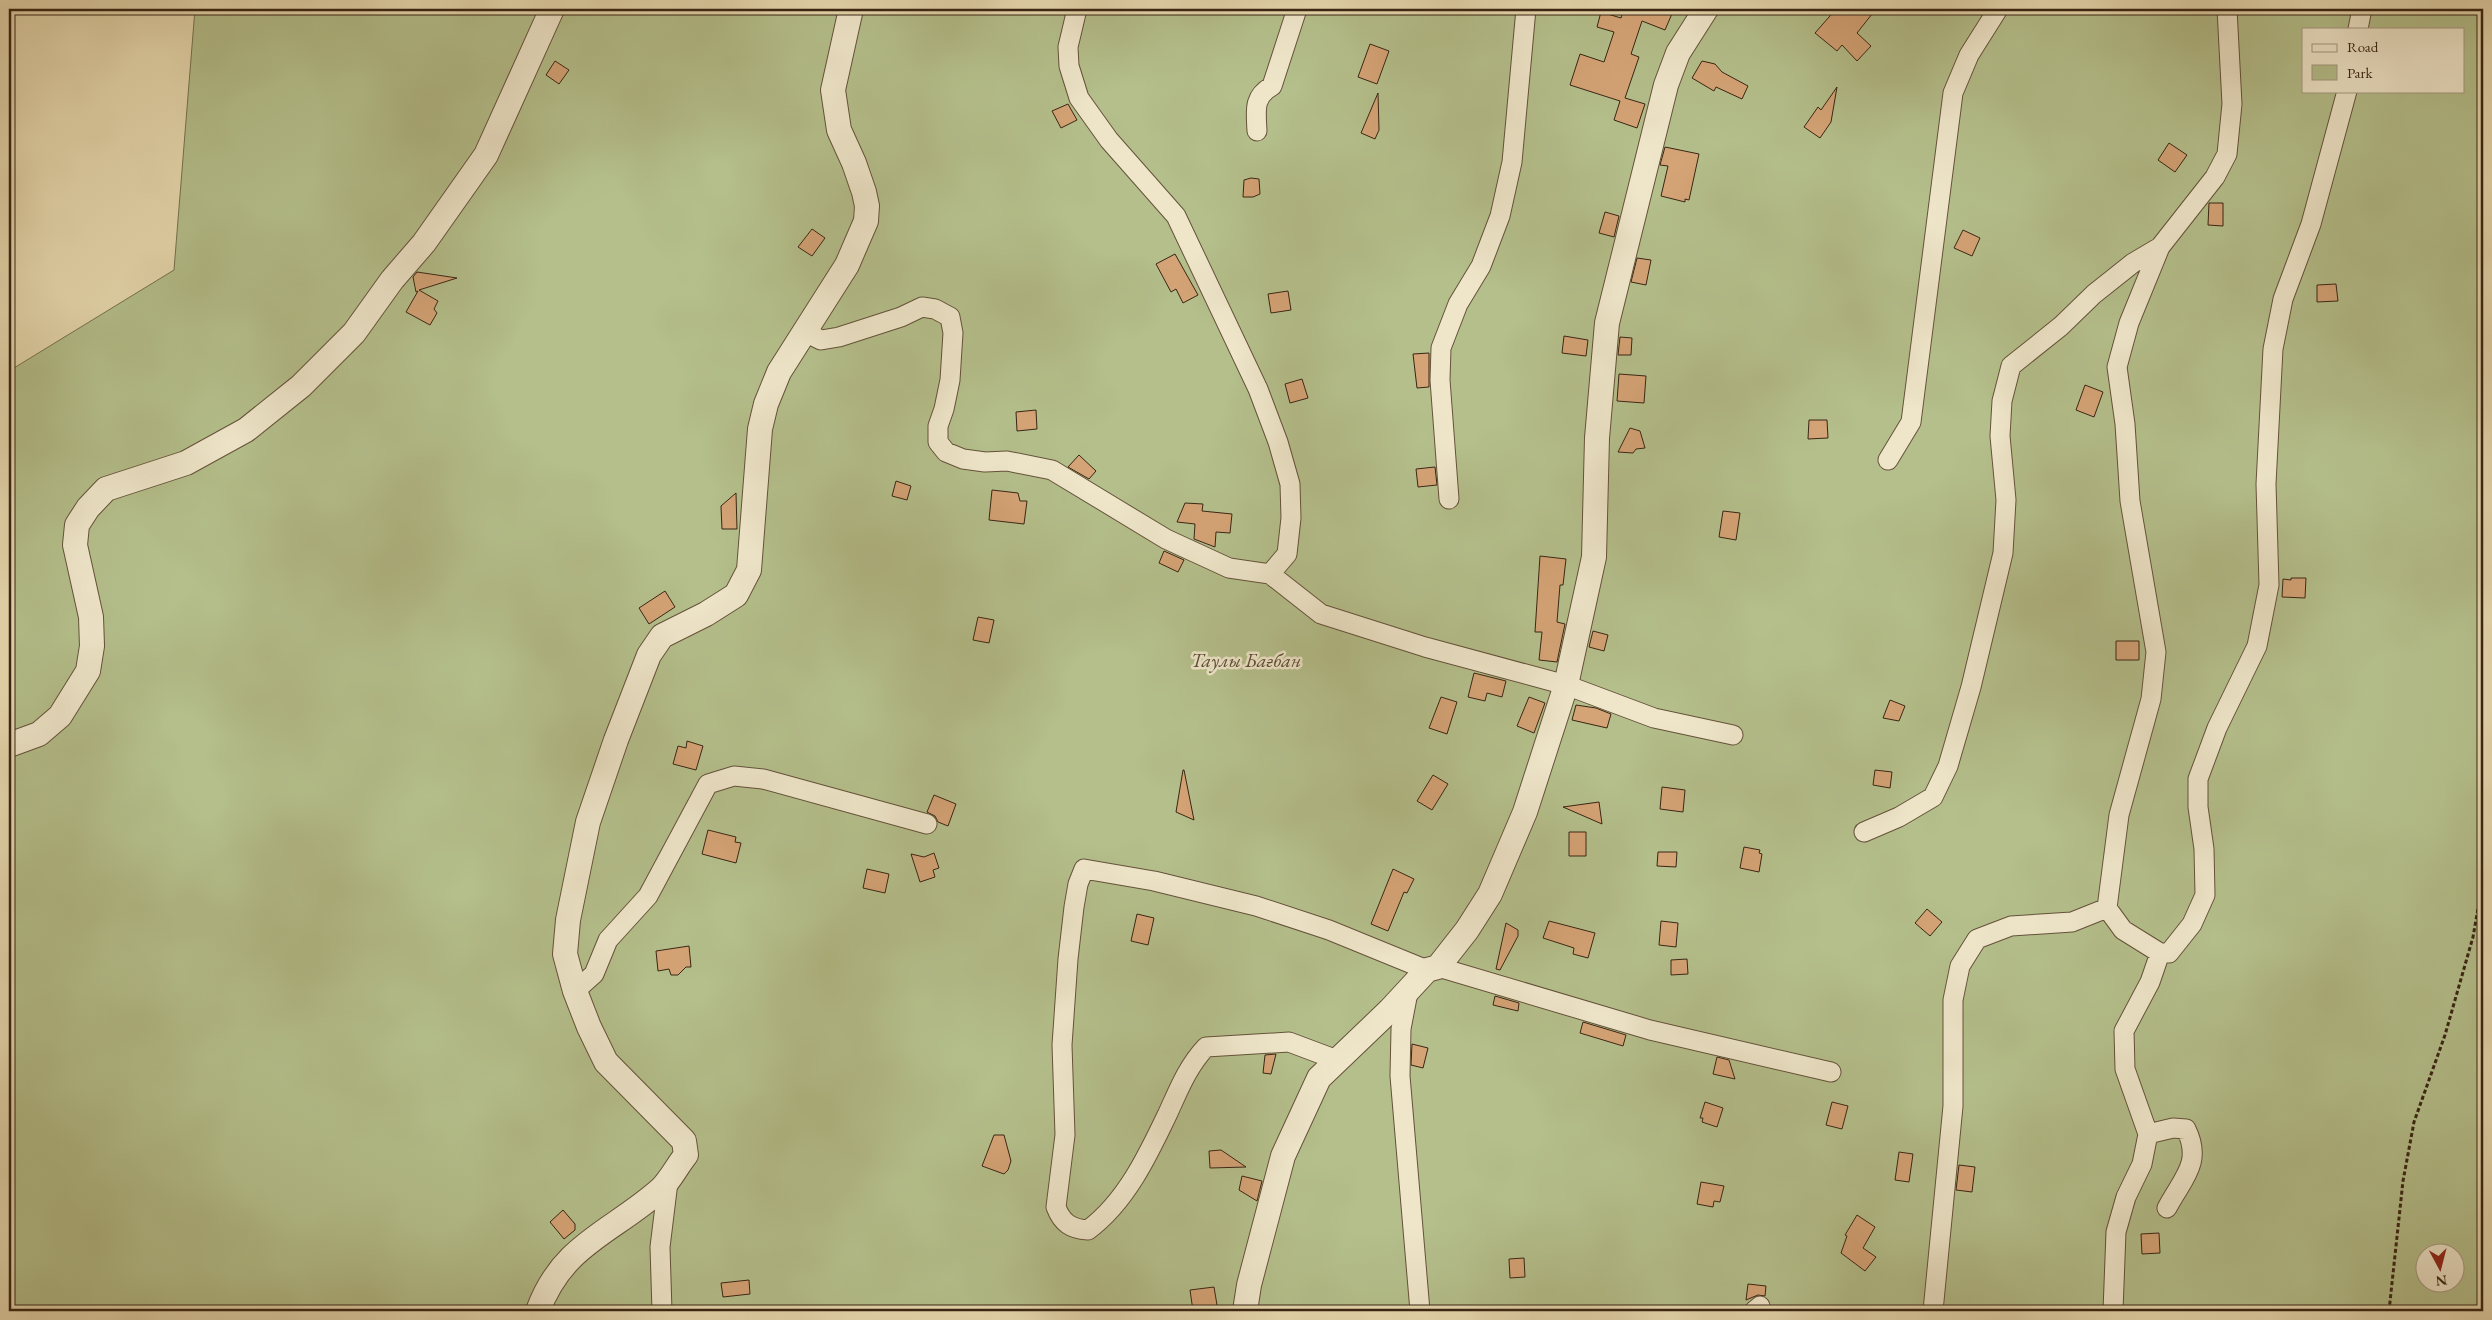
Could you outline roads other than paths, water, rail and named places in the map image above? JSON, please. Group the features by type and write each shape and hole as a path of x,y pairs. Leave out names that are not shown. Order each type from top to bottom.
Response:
{"street":[{"path":"9,745 39,734 60,716 88,671 92,646 91,617 75,546 77,525 88,508 106,489 186,463 246,430 301,386 354,333 392,280 424,243 486,155 552,9"},
{"path":"538,1311 544,1294 562,1266 586,1242 634,1210 668,1182 686,1155 684,1141 654,1113 606,1062 589,1027 575,991 565,954 568,920 588,822 616,740 649,655 662,636 706,614 736,595 749,570 760,429 766,404 779,372 847,266 866,221 867,206 864,192 854,163 839,130 833,90 851,9"},
{"path":"1076,9 1068,47 1069,66 1079,98 1109,140 1176,216 1258,389 1278,442 1290,484 1290,518 1287,554 1270,574"},
{"path":"1257,131 1256,102 1262,92 1272,86 1297,9"},
{"path":"1449,499 1440,380 1441,348 1458,304 1481,266 1500,216 1512,162 1526,9"},
{"path":"1245,1311 1249,1285 1284,1156 1319,1078 1390,1010 1410,986 1432,968 1467,930 1490,894 1525,812 1566,685 1594,557 1597,438 1607,324 1666,85 1678,53 1706,9"},
{"path":"1888,460 1911,422 1953,93 1969,55 1998,9"},
{"path":"2227,9 2232,104 2227,154 2215,177 2160,247 2128,323 2117,367 2125,424 2130,501 2156,652 2151,699 2119,815 2108,908 2123,930 2160,953 2169,953 2192,924 2205,895 2204,849 2198,807 2198,779 2217,728 2257,646 2269,585 2266,474 2273,349 2282,299 2311,224 2347,92"},
{"path":"2358,28 2362,9"},
{"path":"1864,832 1899,816 1933,797 1948,766 1971,687 2004,553 2006,500 2000,436 2002,401 2011,366 2060,326 2094,294 2133,263 2160,247"},
{"path":"805,332 821,340 830,339 901,317 922,308 935,309 950,317 953,333 950,380 944,409 938,426 938,442 946,452 963,459 985,462 1007,461 1052,470 1166,539 1229,568 1270,574 1321,614 1425,647 1566,685 1654,718 1733,736"},
{"path":"575,991 594,974 608,940 648,896 708,784 734,776 763,780 927,824"},
{"path":"1337,1060 1289,1042 1206,1046 1195,1059 1154,1142 1125,1192 1108,1212 1088,1230 1073,1229 1060,1218 1056,1207 1065,1135 1062,1045 1074,907 1078,884 1084,868 1173,885 1256,906 1329,930 1432,968 1650,1030 1831,1072"},
{"path":"1933,1311 1953,1106 1953,1000 1960,966 1977,939 2011,926 2072,922 2108,908"},
{"path":"2113,1311 2116,1232 2126,1197 2142,1164 2148,1134 2125,1069 2124,1032 2150,982 2160,953"},
{"path":"1410,986 1401,1029 1400,1076 1420,1311"},
{"path":"2148,1134 2173,1128 2186,1130 2193,1143 2194,1161 2167,1208"},
{"path":"662,1311 660,1247 668,1182"}],"park label":[{"name":"Таулы Бағбан","path":"1246,660"}]}
